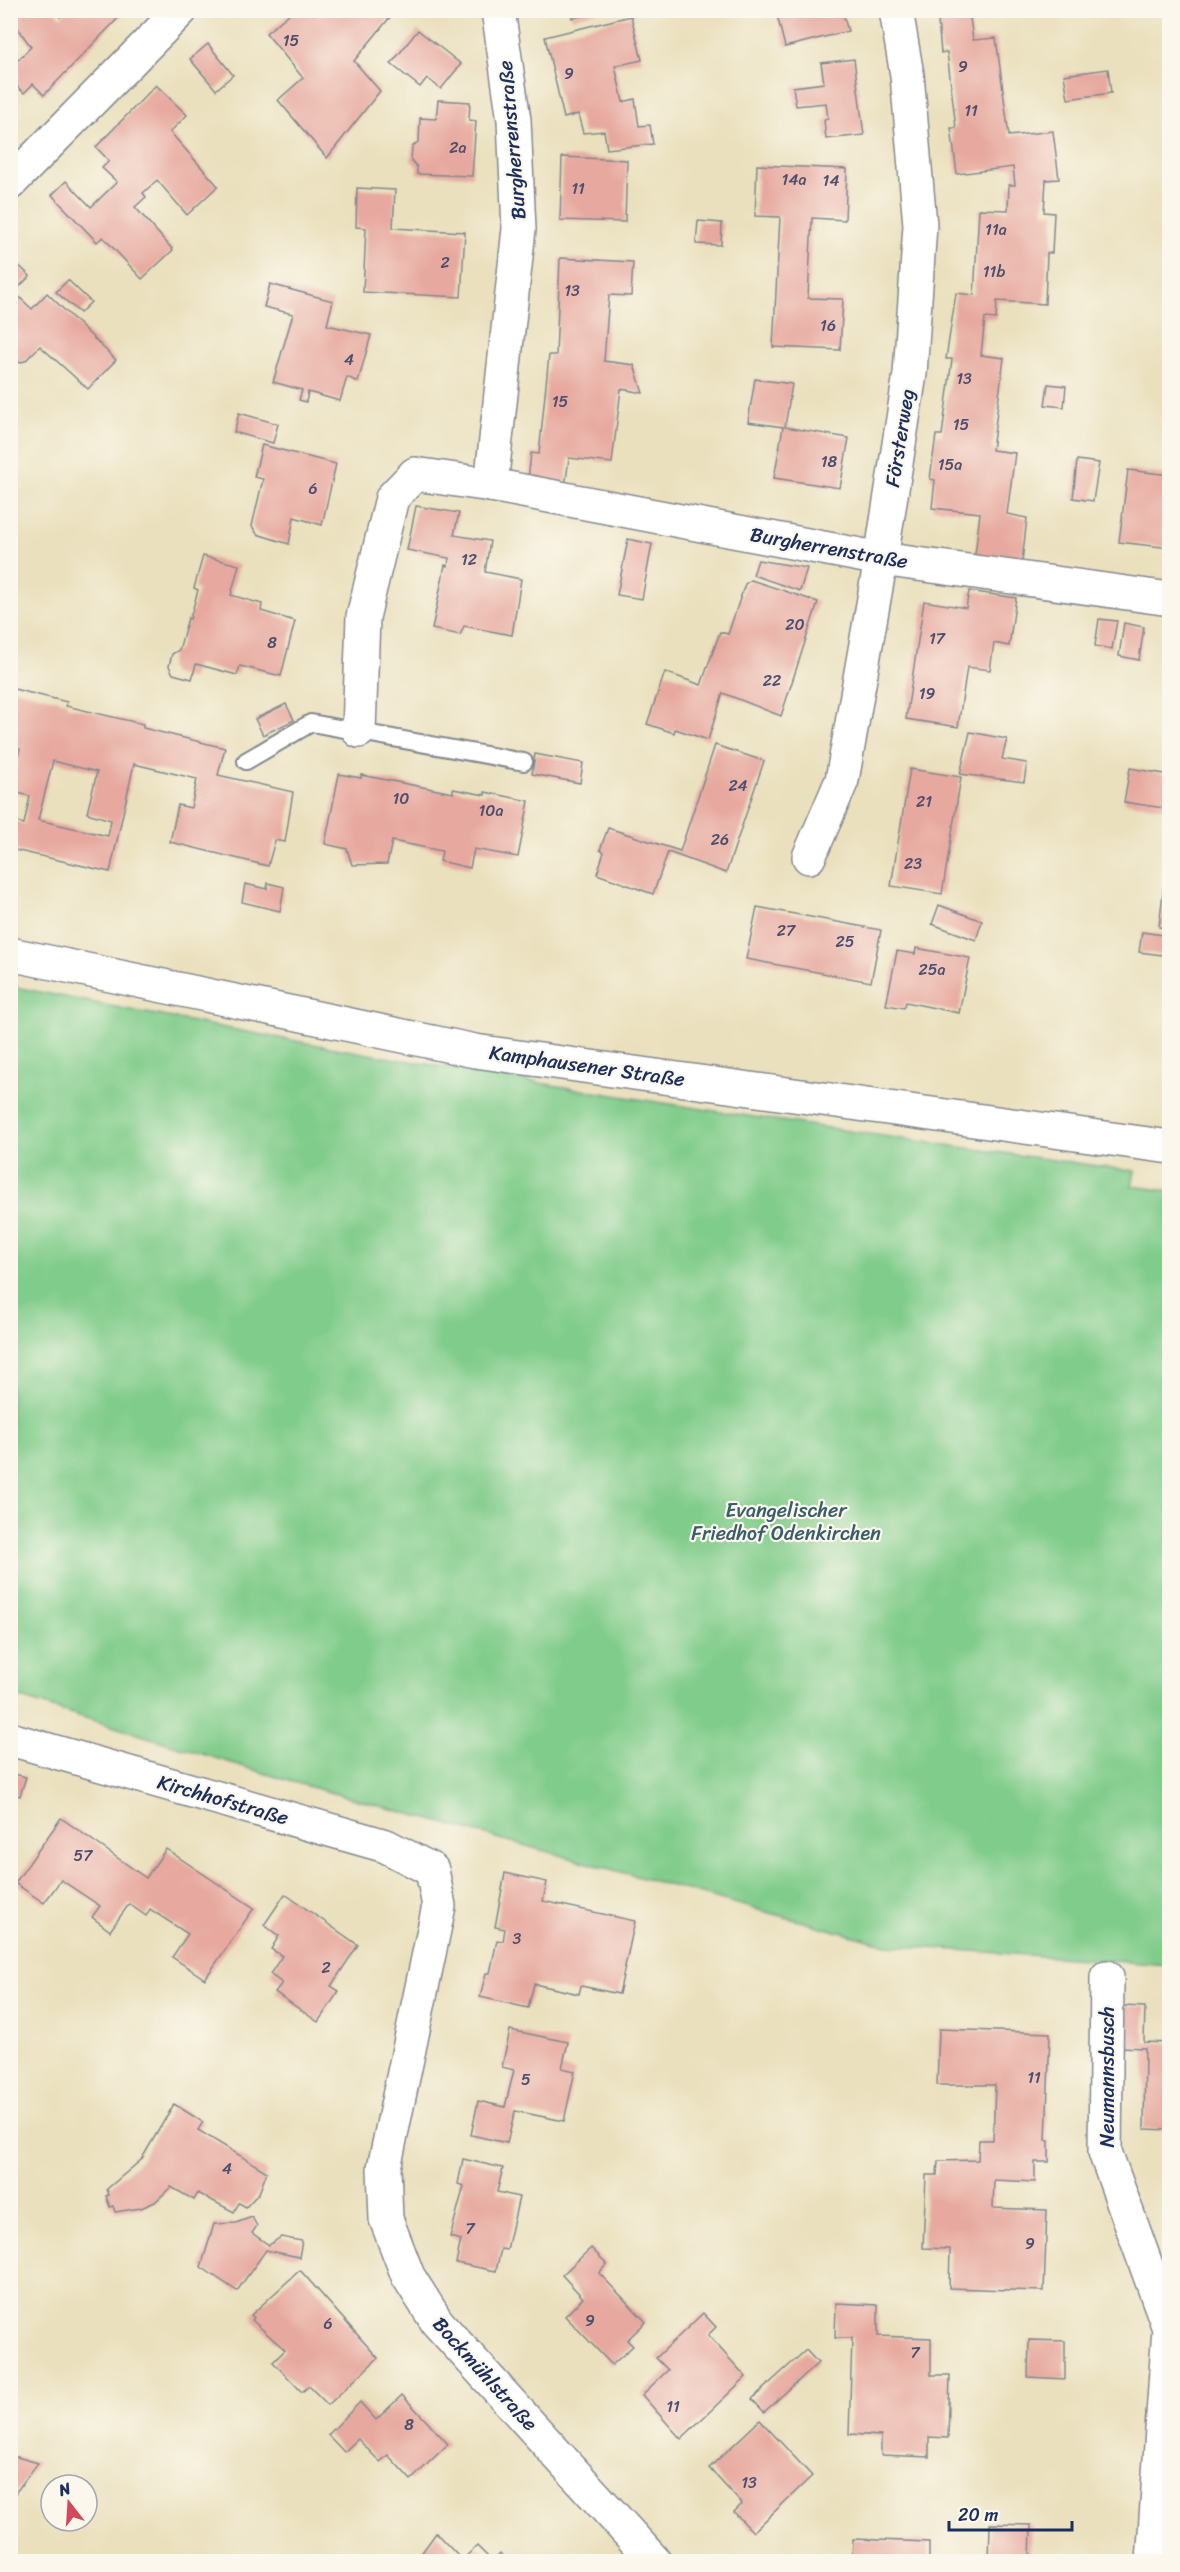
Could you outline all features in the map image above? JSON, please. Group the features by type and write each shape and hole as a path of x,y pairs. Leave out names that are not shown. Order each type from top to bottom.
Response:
{"street":[{"path":"10,183 181,10"},
{"name":"Burgherrenstraße","path":"491,485 519,229 514,120 498,10"},
{"name":"Försterweg","path":"809,857 842,780 881,559 910,374 920,225 908,75 897,10"},
{"name":"Burgherrenstraße","path":"359,730 363,617 392,498 415,474 491,485 881,559 1170,599"},
{"name":"Kamphausener Straße","path":"10,954 475,1051 1170,1147"},
{"name":"Kirchhofstraße","path":"10,1739 386,1846 432,1870"},
{"name":"Bockmühlstraße","path":"432,1870 439,1906 384,2168 386,2219 408,2276 436,2322 655,2562"},
{"name":"Neumannsbusch","path":"1107,1977 1105,2152 1169,2328 1153,2562"}],"lane":[{"path":"246,761 311,723 524,762"}],"green space":[{"name":"Evangelischer Friedhof Odenkirchen","path":"10,986 430,1065 711,1111 1135,1171 1132,1186 1169,1191 1169,1965 887,1945 293,1782 11,1695"}],"building":[{"path":"10,10 56,10 60,17 67,10 126,10 44,95 33,84 24,93 10,80 10,68 31,47 10,17"},
{"path":"294,10 312,10 314,14 317,10 396,10 354,61 380,91 327,158 278,100 303,78 266,33"},
{"path":"570,10 597,10 598,11 572,18"},
{"path":"760,10 842,10 848,31 785,47 776,11 761,15"},
{"path":"937,10 969,10 973,40 996,38 1009,136 1053,131 1059,179 1046,180 1044,212 1054,213 1052,253 1047,253 1045,304 997,301 996,319 985,318 981,355 1004,358 992,450 1015,453 1007,514 1027,518 1022,562 975,555 980,513 932,508 935,480 930,479 936,435 942,435 952,359 946,359 956,293 974,295 979,209 1008,210 1009,185 1015,185 1013,167 957,174 951,128 956,128 947,52 941,53"},
{"path":"631,16 642,60 615,66 623,102 635,99 639,126 650,125 653,144 607,149 604,131 583,133 578,114 564,118 545,37"},
{"path":"418,30 461,64 441,89 427,78 420,87 391,64"},
{"path":"208,44 233,75 216,90 190,59"},
{"path":"854,59 864,135 826,139 824,120 828,119 826,103 796,106 793,87 824,83 821,63"},
{"path":"1108,69 1111,93 1068,99 1064,75"},
{"path":"156,85 187,115 170,132 218,186 187,215 157,180 143,193 146,197 135,207 173,250 142,279 103,237 97,242 52,195 66,181 91,207 117,182 102,168 109,161 96,147"},
{"path":"438,100 470,102 469,120 476,121 472,176 417,174 417,167 411,160 412,147 419,141 420,118 436,119"},
{"path":"562,157 627,160 625,222 560,220"},
{"path":"757,165 847,169 845,220 812,218 808,298 843,299 840,350 773,347 780,217 755,216"},
{"path":"357,188 395,190 393,228 465,232 461,297 363,292 366,228 356,227"},
{"path":"698,221 722,223 721,245 696,244"},
{"path":"10,257 30,276 14,292 32,309 47,293 116,360 88,389 40,346 25,361 10,364"},
{"path":"560,258 633,262 631,296 609,295 604,361 634,365 643,393 621,389 612,463 569,458 565,487 528,480 531,453 539,454 549,355 556,355"},
{"path":"68,280 91,302 80,313 56,292"},
{"path":"270,284 333,301 327,325 371,335 358,382 347,377 340,401 308,392 306,402 299,400 302,390 273,382 293,314 264,307"},
{"path":"755,379 792,384 785,427 849,438 840,488 774,478 783,427 748,422"},
{"path":"1048,384 1066,386 1064,407 1045,405"},
{"path":"239,413 278,424 273,443 234,432"},
{"path":"262,445 336,464 322,525 294,517 289,544 257,534 252,526 263,479 254,477"},
{"path":"1077,460 1099,463 1093,501 1073,498"},
{"path":"1128,470 1170,475 1170,548 1119,542"},
{"path":"416,506 459,513 454,535 490,541 485,572 521,579 512,635 464,626 460,635 432,629 445,565 448,566 449,558 407,550"},
{"path":"628,539 652,544 642,599 617,595"},
{"path":"203,556 239,565 231,595 262,604 261,611 295,621 281,676 240,666 237,675 196,664 192,679 173,674 169,666 172,654 179,650 188,618 190,619 198,590 194,588"},
{"path":"758,560 807,568 800,591 753,575"},
{"path":"751,580 818,602 781,716 723,693 708,740 675,729 674,733 647,724 665,672 701,685 720,632 728,634 745,584"},
{"path":"969,591 1016,598 1009,646 994,643 990,670 967,667 958,727 906,719 924,601 966,608"},
{"path":"1099,619 1117,621 1112,649 1095,646"},
{"path":"1124,623 1144,627 1139,660 1119,656"},
{"path":"10,688 67,702 66,706 143,724 143,728 225,748 218,775 293,792 285,842 275,840 268,866 170,842 178,805 191,808 197,779 134,764 110,872 10,849 10,820 24,824 30,796 10,791 20,749 10,747","holes":["53,761 97,772 87,813 111,820 108,836 38,820"]},
{"path":"286,704 294,720 263,735 255,719"},
{"path":"970,732 1007,739 1002,759 1027,763 1024,782 960,774"},
{"path":"715,745 764,761 726,873 668,852 653,894 597,874 604,852 600,850 608,828 680,851"},
{"path":"535,754 583,763 580,783 532,774"},
{"path":"1130,768 1170,775 1170,809 1124,802"},
{"path":"910,769 961,777 942,894 891,886"},
{"path":"339,774 361,778 361,775 453,793 453,789 485,795 485,792 529,801 518,857 474,849 470,868 440,861 442,851 392,841 387,864 352,865 347,849 325,844"},
{"path":"1168,849 1170,849 1170,928 1159,927"},
{"path":"268,883 284,887 280,911 242,902 245,884 267,889"},
{"path":"939,905 982,921 976,940 932,924"},
{"path":"757,907 881,930 871,982 746,959"},
{"path":"1142,932 1170,936 1170,956 1139,952"},
{"path":"916,948 970,958 959,1013 906,1002 904,1008 886,1005 897,951 915,954"},
{"path":"10,1773 26,1777 20,1796 10,1793"},
{"path":"61,1818 146,1878 166,1849 254,1908 205,1979 172,1957 188,1934 150,1909 146,1916 129,1904 110,1931 92,1917 100,1906 61,1880 44,1903 15,1883"},
{"path":"505,1873 547,1882 543,1901 635,1921 619,1994 581,1986 579,1994 534,1984 528,2008 480,1997 486,1973 490,1973 497,1940 503,1941 505,1929 495,1927"},
{"path":"285,1894 358,1945 331,1986 339,1991 318,2022 275,1992 282,1983 270,1974 282,1956 271,1949 279,1936 264,1925"},
{"path":"1121,2006 1145,2007 1144,2042 1170,2043 1170,2130 1144,2129 1145,2048 1119,2047"},
{"path":"939,2029 1050,2033 1046,2140 1049,2141 1049,2162 1035,2162 1035,2182 994,2180 993,2208 1047,2210 1044,2291 949,2288 950,2249 923,2248 926,2175 937,2175 938,2161 978,2160 979,2140 993,2140 995,2085 937,2085"},
{"path":"510,2030 568,2042 562,2068 575,2071 564,2121 515,2111 507,2143 471,2135 478,2101 505,2107 514,2070 502,2067"},
{"path":"174,2104 203,2122 198,2130 267,2172 259,2193 246,2207 239,2203 234,2212 198,2193 194,2200 171,2187 155,2202 141,2208 115,2212 113,2206 110,2207 106,2196 109,2195 107,2189 141,2160"},
{"path":"463,2159 503,2168 497,2192 519,2197 507,2250 501,2249 496,2271 456,2263 461,2240 450,2237 464,2186 458,2184"},
{"path":"252,2217 257,2226 252,2233 269,2245 281,2237 302,2241 299,2257 266,2250 237,2291 201,2267 214,2224 236,2223"},
{"path":"591,2248 607,2264 599,2273 646,2322 627,2340 633,2346 612,2365 565,2316 583,2298 562,2275"},
{"path":"300,2270 378,2358 328,2405 309,2386 302,2392 273,2362 285,2350 252,2320 254,2318 251,2315"},
{"path":"836,2303 878,2305 878,2336 931,2338 931,2375 950,2375 948,2438 929,2437 929,2457 881,2455 881,2436 849,2434 852,2338 835,2338"},
{"path":"703,2313 716,2327 708,2335 746,2377 681,2439 642,2395 668,2370 656,2358"},
{"path":"1029,2340 1065,2341 1065,2379 1028,2377"},
{"path":"806,2350 818,2363 764,2412 752,2399"},
{"path":"402,2395 448,2444 411,2480 388,2455 380,2462 358,2439 344,2452 328,2435 360,2402 376,2420"},
{"path":"760,2420 812,2476 753,2532 734,2512 742,2504 709,2468"},
{"path":"10,2455 38,2463 10,2500"},
{"path":"990,2524 1031,2525 1030,2562 989,2562"},
{"path":"436,2533 462,2560 477,2546 492,2561 500,2553 508,2562 415,2562"},
{"path":"853,2539 929,2542 929,2562 852,2562"}]}
